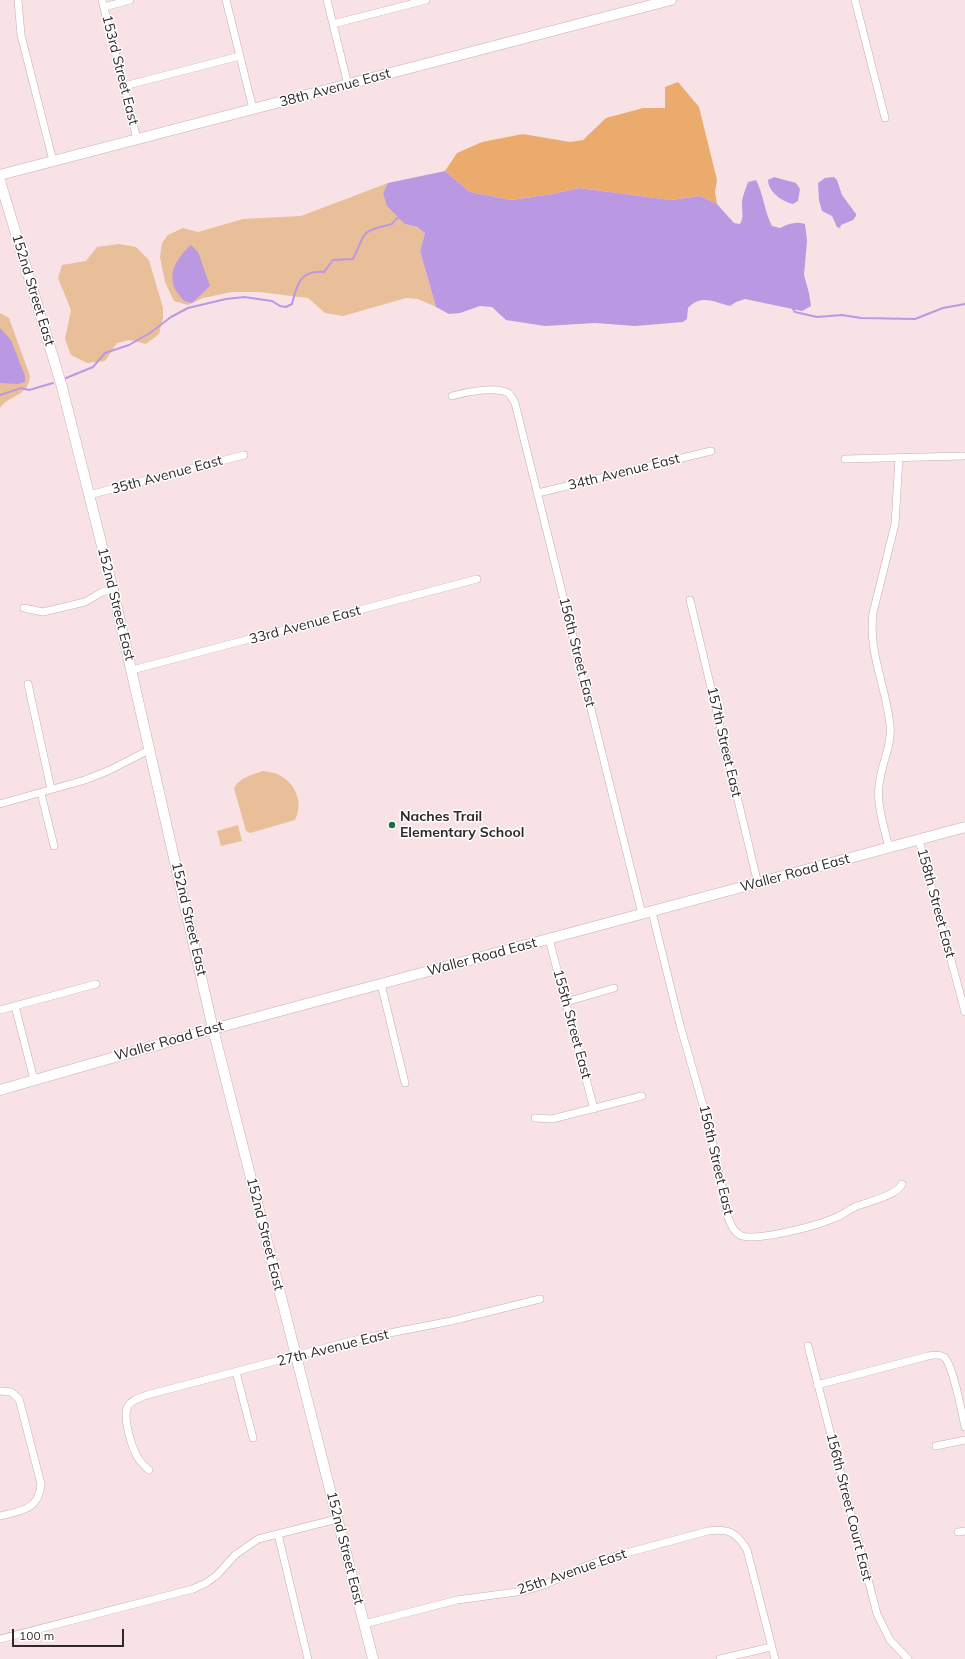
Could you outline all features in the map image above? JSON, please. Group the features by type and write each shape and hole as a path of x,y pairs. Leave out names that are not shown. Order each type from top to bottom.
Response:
{"street":[{"path":"18,0 21,34 53,161"},
{"path":"103,3 130,0"},
{"path":"226,0 253,109"},
{"path":"327,0 348,85"},
{"path":"333,24 426,0"},
{"name":"38th Avenue East","path":"0,175 671,0"},
{"path":"855,0 885,118"},
{"name":"153rd Street East","path":"103,3 137,139"},
{"path":"124,86 240,56"},
{"name":"152nd Street East","path":"0,181 46,332 113,589 214,1029 373,1659"},
{"name":"156th Street East","path":"452,396 469,391 484,390 507,393 515,403 647,913 709,1126 728,1217 733,1229 740,1235 750,1238 809,1227 832,1219 854,1207 893,1193 901,1188 902,1184"},
{"name":"34th Avenue East","path":"538,493 711,451"},
{"name":"35th Avenue East","path":"89,495 244,455"},
{"path":"845,460 963,456"},
{"path":"889,848 879,804 878,790 879,779 888,746 890,724 873,651 871,628 873,613 896,524 899,458"},
{"name":"33rd Avenue East","path":"132,670 477,579"},
{"path":"24,608 43,612 85,602 102,592 113,589"},
{"name":"157th Street East","path":"690,600 758,884"},
{"path":"28,684 51,789"},
{"path":"0,804 85,780 110,770 149,750"},
{"path":"41,793 54,846"},
{"name":"Waller Road East","path":"0,1090 214,1029 758,884 965,827"},
{"name":"158th Street East","path":"919,840 965,1012"},
{"name":"155th Street East","path":"549,939 594,1109"},
{"path":"0,1010 96,984"},
{"path":"381,984 405,1083"},
{"path":"566,1002 614,988"},
{"path":"15,1006 34,1080"},
{"path":"535,1118 552,1119 642,1096"},
{"name":"27th Avenue East","path":"149,1470 139,1460 134,1451 126,1418 129,1404 133,1401 359,1339 451,1320 540,1299"},
{"name":"156th Street Court East","path":"808,1346 876,1614 890,1640 908,1659"},
{"path":"817,1385 934,1354 941,1356 949,1365 965,1427"},
{"path":"236,1372 253,1438"},
{"path":"0,1391 11,1392 19,1399 41,1484 39,1497 28,1508 0,1516"},
{"path":"936,1446 965,1440"},
{"path":"0,1638 193,1588 206,1583 217,1575 244,1548 258,1539 337,1518"},
{"name":"25th Avenue East","path":"364,1624 457,1600 524,1591 544,1585 602,1561 708,1531 723,1530 740,1539 747,1550 771,1647"},
{"path":"278,1534 308,1659"},
{"path":"720,1659 771,1647 775,1659"}],"shaded area":[{"path":"678,82 699,107 717,180 715,192 717,204 700,196 671,200 579,188 553,194 511,200 470,192 445,171 457,153 482,142 523,134 570,142 583,140 606,118 643,108 665,108 665,87"},
{"path":"445,171 470,192 511,200 553,194 579,188 671,200 700,196 717,204 734,223 740,224 743,216 742,201 748,182 756,180 772,226 780,228 792,223 805,224 807,241 804,275 811,306 802,311 745,299 730,306 703,300 698,301 688,308 687,319 683,322 635,326 595,323 545,326 506,320 492,307 480,306 460,313 449,314 436,307 420,251 425,233 417,227 405,224 387,206 383,193 388,183"},
{"path":"774,177 796,183 800,189 798,201 793,204 789,203 781,199 770,189 768,180"},
{"path":"834,177 837,180 842,195 856,214 853,220 841,225 840,228 837,227 832,216 822,211 819,200 818,183 825,178"},
{"path":"388,183 383,193 405,224 417,227 425,233 420,251 436,307 418,299 406,298 343,316 325,313 308,298 259,292 232,292 203,298 188,305 174,301 165,282 160,257 162,243 168,235 183,228 198,232 243,219 301,216"},
{"path":"119,244 136,247 149,260 163,308 163,318 159,334 146,344 129,340 117,343 105,361 87,363 71,355 65,339 71,310 58,278 62,265 86,261 97,247"},
{"path":"191,245 198,252 210,286 192,303 184,301 177,292 172,276 173,270 182,254"},
{"path":"0,313 9,318 30,376 29,383 26,388 8,400 0,408"},
{"path":"0,328 11,340 25,376 25,382 18,384 0,383"},
{"path":"263,771 277,774 285,778 290,783 298,800 298,813 295,820 250,833 246,831 234,788 243,779"},
{"path":"238,825 242,841 221,846 217,831"}],"waterway":[{"path":"66,378 93,367 105,353 129,345 150,333 171,317 188,308 226,299 244,297 272,301 280,306 286,307 292,304 298,285 305,276 310,273 324,272 333,260 353,259 365,234 374,229 392,224 400,217"},
{"path":"793,309 795,312 817,317 842,315 861,318 915,319 943,308 965,304"},
{"path":"0,395 21,388 29,390 53,383"}],"place":[{"name":"Naches Trail Elementary School","path":"392,825"}]}
